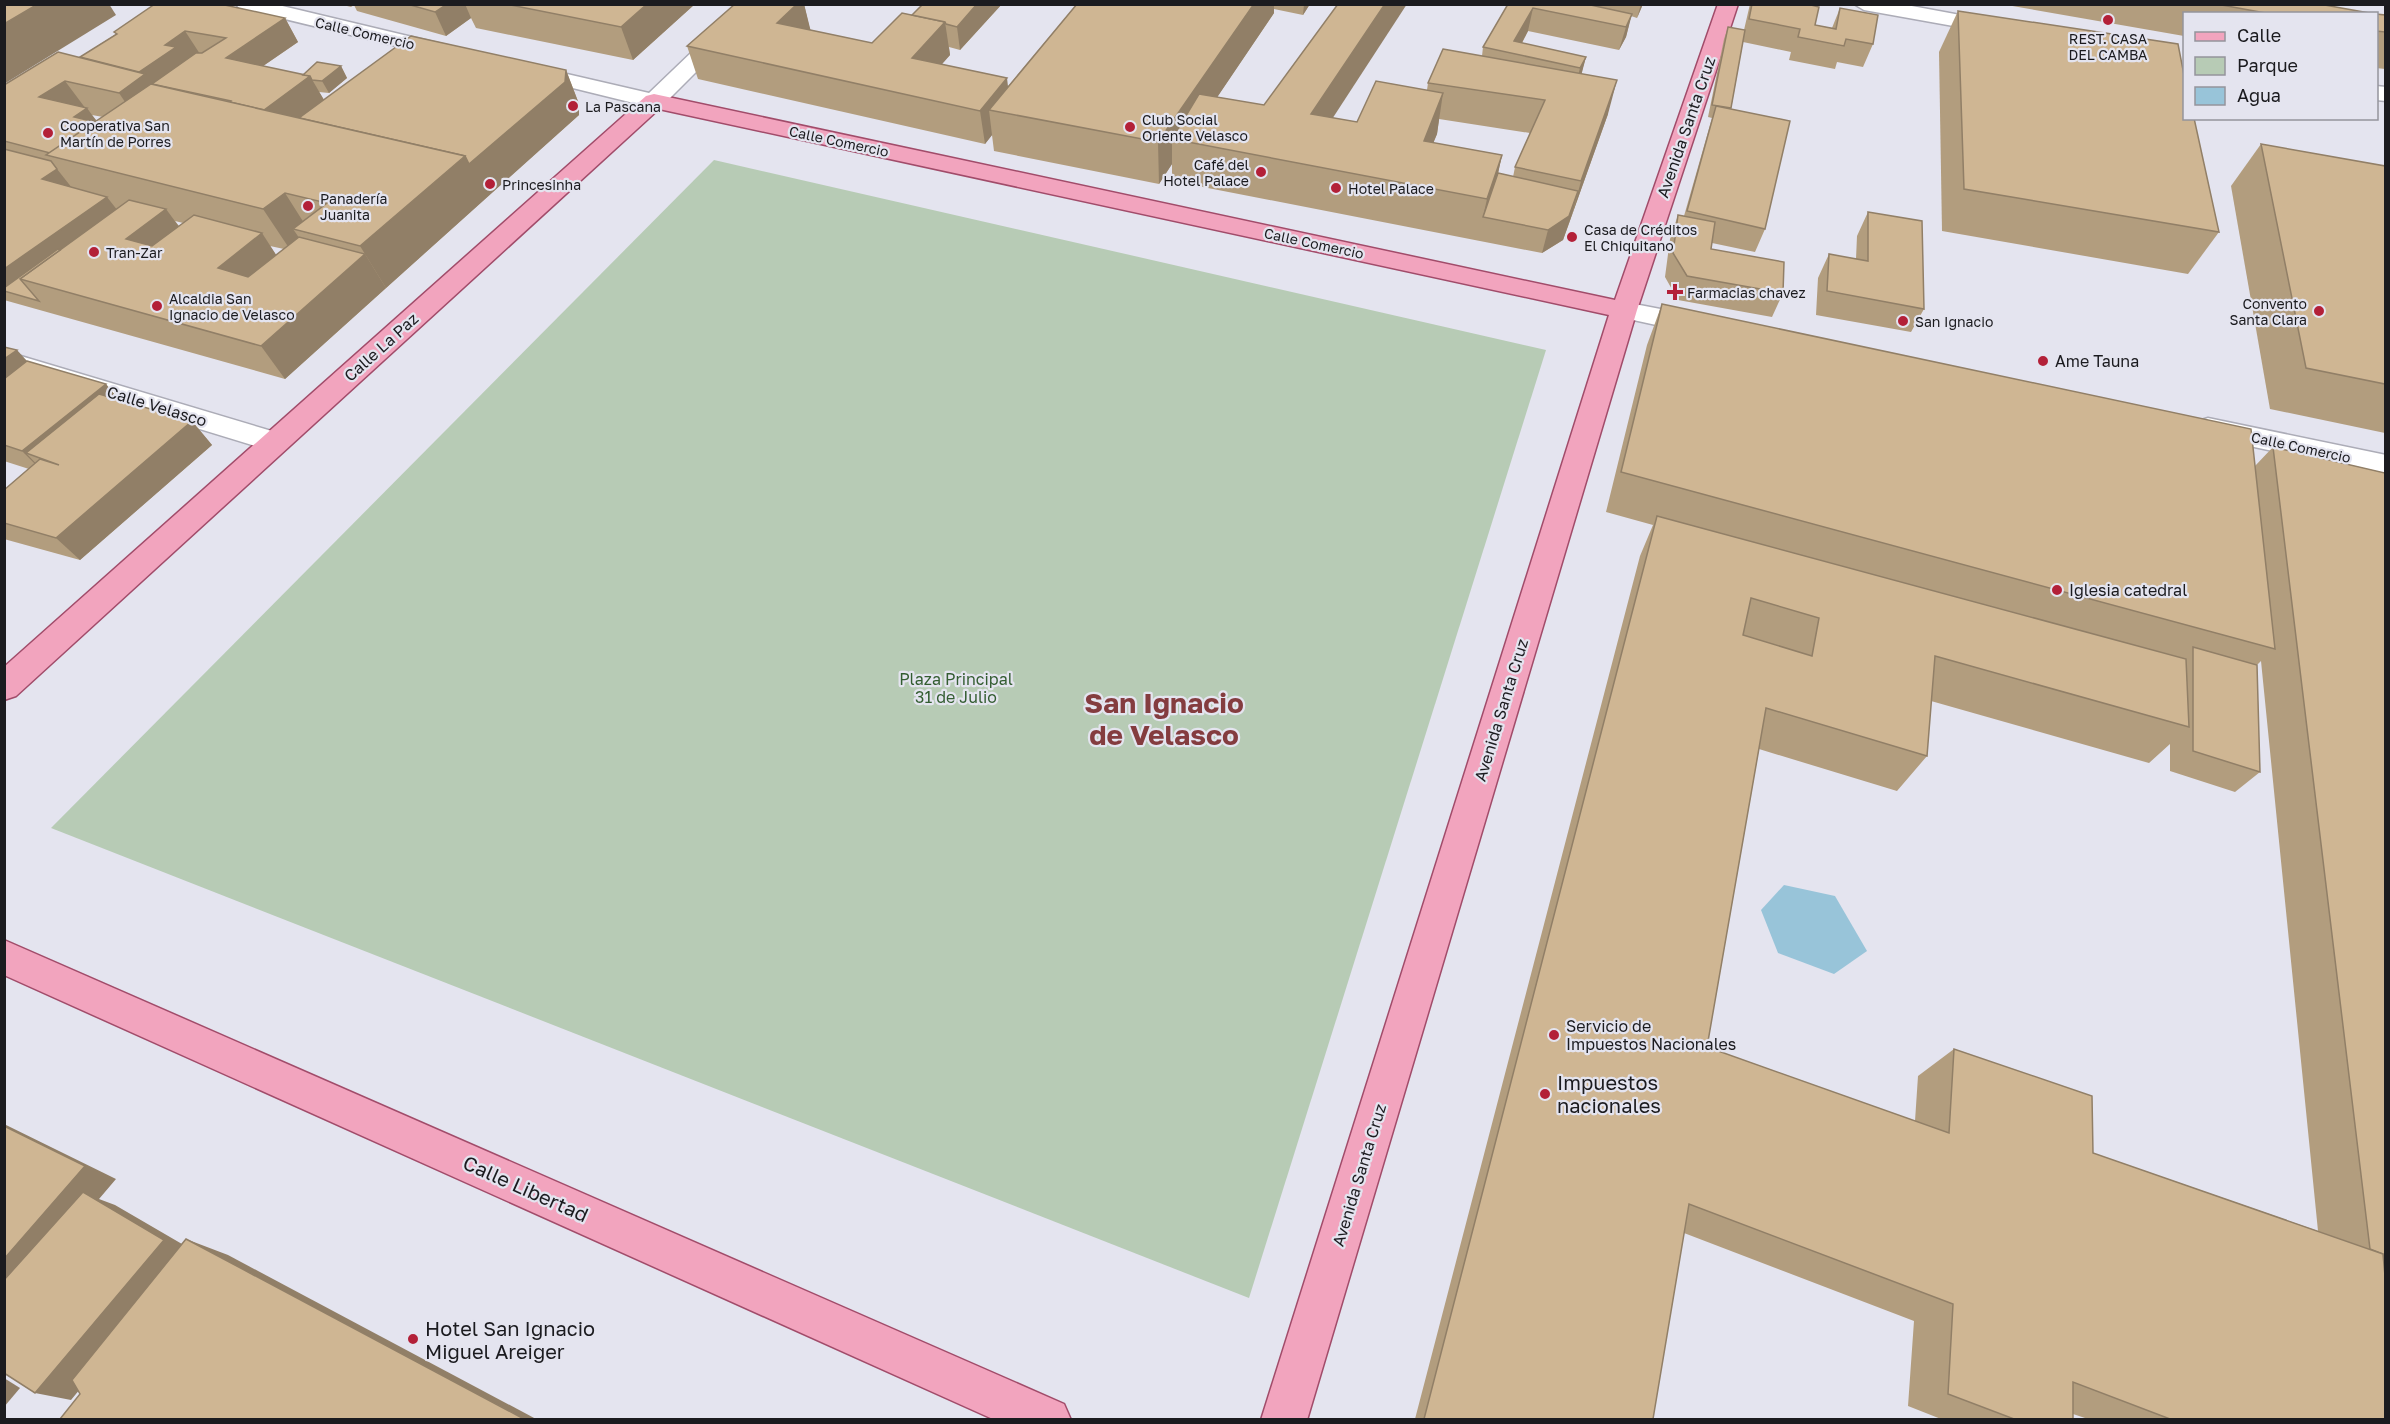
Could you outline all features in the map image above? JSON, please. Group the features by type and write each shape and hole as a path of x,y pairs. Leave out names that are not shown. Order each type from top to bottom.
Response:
{"main road":[{"name":"Avenida Santa Cruz","path":"1284,1419 1624,310 1728,4"},
{"name":"Calle Comercio","path":"654,101 1624,310"},
{"name":"Calle La Paz","path":"4,687 654,101"},
{"name":"Calle Libertad","path":"4,957 1048,1419"}],"street":[{"name":"Calle Comercio","path":"246,4 467,57"},
{"name":"Calle La Paz","path":"654,101 754,4"},
{"path":"1864,4 2013,30"},
{"name":"Calle Comercio","path":"502,65 654,101"},
{"name":"Calle Comercio","path":"1624,310 1729,331"},
{"name":"Calle Velasco","path":"4,360 275,442"},
{"name":"Calle Comercio","path":"2186,423 2385,465"}],"green space":[{"name":"Plaza Principal 31 de Julio","path":"714,160 1546,350 1249,1298 51,828"}],"water":[{"path":"1784,885 1835,896 1867,951 1834,974 1778,953 1761,910"}],"building":[{"path":"4,4 38,4 4,24"},
{"path":"155,4 220,4 285,18 226,58 310,76 264,110 152,84 196,53 202,53 226,38 185,31 165,45 176,47 139,72 80,57 117,34 114,32"},
{"path":"407,4 447,4 435,12"},
{"path":"506,4 647,4 621,27"},
{"path":"735,4 797,4 777,23 872,43 902,13 945,22 912,58 1007,78 980,111 687,46"},
{"path":"923,4 977,4 957,27 912,15"},
{"path":"1077,4 1254,4 1158,142 989,110"},
{"path":"1338,4 1385,4 1311,114 1357,122 1376,81 1443,93 1424,141 1502,155 1487,199 1172,139 1199,94 1264,105"},
{"path":"1508,4 1586,4 1632,14 1626,27 1533,8 1514,41 1586,57 1580,68 1483,47"},
{"path":"1752,4 1807,4 1819,7 1815,25 1836,29 1840,8 1878,15 1873,44 1846,39 1844,46 1798,37 1800,29 1749,19"},
{"path":"2216,4 2319,4 2364,12 2260,12"},
{"path":"1958,11 2178,44 2183,70 2183,120 2194,120 2219,232 1964,189"},
{"path":"2378,14 2385,15 2385,32 2378,31"},
{"path":"1728,27 1745,30 1731,108 1712,105"},
{"path":"411,36 566,70 565,82 469,164 465,156 299,118"},
{"path":"1443,49 1617,80 1581,181 1515,167 1545,100 1428,83"},
{"path":"58,52 145,74 119,93 65,81 39,97 87,108 74,117 95,122 50,153 4,141 4,85"},
{"path":"317,62 341,66 322,81 312,80 310,76 303,75"},
{"path":"151,84 465,156 360,246 293,229 327,203 285,193 263,209 46,155"},
{"path":"1716,106 1790,121 1765,229 1687,211"},
{"path":"2261,144 2385,166 2385,384 2306,368"},
{"path":"4,149 51,161 57,169 42,179 107,197 4,269"},
{"path":"1498,173 1578,191 1569,216 1548,230 1483,217"},
{"path":"129,200 166,209 126,239 152,246 194,215 262,233 218,268 248,277 299,237 365,254 261,346 20,279"},
{"path":"1868,212 1922,221 1924,309 1827,291 1829,254 1868,261"},
{"path":"1678,215 1715,222 1711,249 1784,262 1783,293 1687,276 1673,253"},
{"path":"58,249 60,250 20,279 39,301 4,291 4,288"},
{"name":"Iglesia catedral","path":"1662,304 2251,429 2275,649 1621,472"},
{"path":"4,347 17,350 4,359"},
{"path":"27,361 106,384 22,451 4,445 4,379"},
{"path":"99,394 192,421 56,538 4,523 4,490 40,459 59,465 26,453"},
{"path":"2273,447 2385,473 2385,1262 2383,1254 2370,1249"},
{"path":"1657,516 2186,659 2189,727 1935,656 1927,756 1766,708 1707,1047 1949,1133 1954,1049 2092,1096 2093,1153 2383,1254 2385,1419 2170,1419 2073,1382 2073,1419 2014,1419 1948,1394 1953,1304 1689,1204 1653,1419 1424,1419","holes":["1751,598 1819,618 1812,656 1743,635"]},
{"path":"2193,647 2257,665 2260,772 2193,751"},
{"path":"4,1126 85,1166 4,1259"},
{"path":"83,1192 164,1240 35,1393 4,1373 4,1280"},
{"path":"186,1239 524,1419 60,1419 80,1394 72,1380"}],"place":[{"name":"REST. CASA DEL CAMBA","path":"2108,20"},
{"name":"La Pascana","path":"573,106"},
{"name":"Club Social Oriente Velasco","path":"1130,127"},
{"name":"Cooperativa San Martín de Porres","path":"48,133"},
{"name":"Café del Hotel Palace","path":"1261,172"},
{"name":"Princesinha","path":"490,184"},
{"name":"Hotel Palace","path":"1336,188"},
{"name":"Panadería Juanita","path":"308,206"},
{"name":"Casa de Créditos El Chiquitano","path":"1572,237"},
{"name":"Tran-Zar","path":"94,252"},
{"name":"Farmacias chavez","path":"1675,292"},
{"name":"Alcaldia San Ignacio de Velasco","path":"157,306"},
{"name":"Convento Santa Clara","path":"2319,311"},
{"name":"San Ignacio","path":"1903,321"},
{"name":"Ame Tauna","path":"2043,361"},
{"name":"Iglesia catedral","path":"2057,590"},
{"name":"Servicio de Impuestos Nacionales","path":"1554,1035"},
{"name":"Impuestos nacionales","path":"1545,1094"},
{"name":"Hotel San Ignacio Miguel Areiger","path":"413,1339"}],"district":[{"name":"San Ignacio de Velasco","path":"1164,718"}]}
